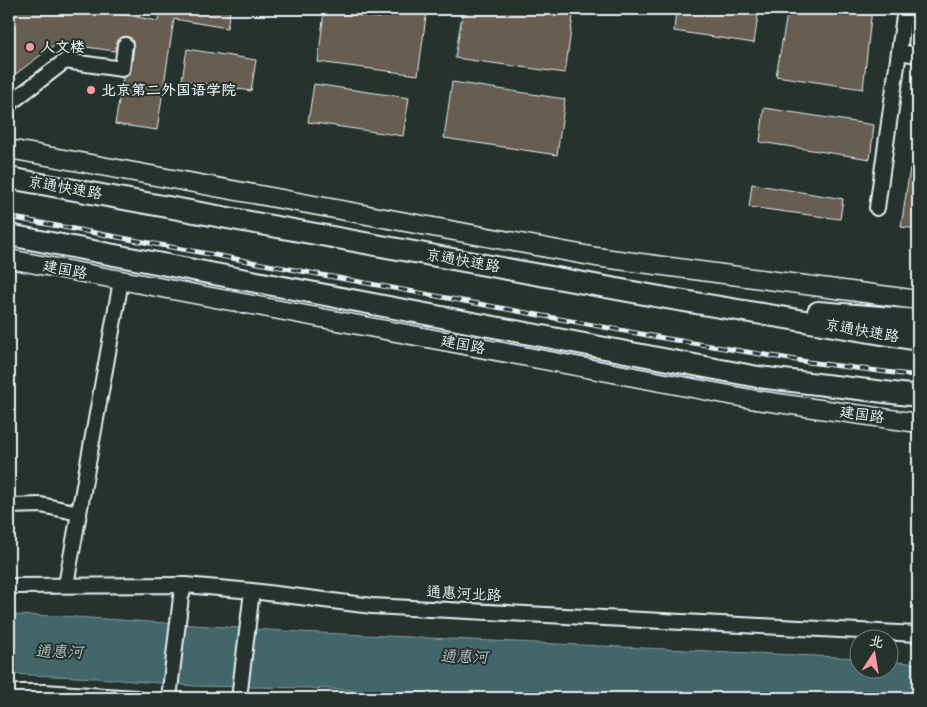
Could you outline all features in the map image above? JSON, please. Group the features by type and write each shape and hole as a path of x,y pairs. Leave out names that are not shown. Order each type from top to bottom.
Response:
{"highway":[{"name":"京通快速路","path":"9,178 666,298 918,340"},
{"path":"9,235 758,377 893,405 918,408"},
{"path":"666,298 918,320"},
{"path":"758,377 918,396"}],"main road":[{"path":"9,149 596,257 918,300"},
{"name":"建国路","path":"9,260 756,400 918,423"}],"street":[{"path":"878,208 905,9"},
{"path":"9,104 65,61 122,69 125,45"},
{"path":"899,52 918,55"},
{"path":"66,585 121,281"},
{"path":"9,506 41,505 79,513"},
{"name":"通惠河北路","path":"9,586 66,585 183,591 252,592 372,606 918,634"},
{"path":"169,698 183,591"},
{"path":"239,698 252,592"},
{"path":"9,692 44,692 136,698"}],"water":[{"name":"通惠河","path":"9,615 60,616 299,632 850,658 850,680 900,680 900,662 918,664 918,698 512,698 309,688 195,686 97,678 9,674"}],"building":[{"path":"9,9 122,9 121,14 158,21 160,9 230,10 227,28 174,19 157,130 115,124 123,77 129,75 131,70 134,46 131,38 126,36 118,39 115,51 57,43 9,79"},
{"path":"381,9 427,9 418,75 318,62 324,11 380,18"},
{"path":"463,9 574,9 565,73 455,58"},
{"path":"676,9 759,9 754,43 674,31"},
{"path":"788,9 872,9 863,89 776,76"},
{"path":"187,49 256,60 251,91 182,80"},
{"path":"452,82 565,99 557,155 444,138"},
{"path":"314,84 409,98 403,136 308,122"},
{"path":"764,108 874,125 870,159 760,142"},
{"path":"910,168 918,169 918,229 901,227"},
{"path":"752,184 843,199 840,219 749,207"}],"railway":[{"path":"9,217 663,338 808,362 918,376"}],"place":[{"name":"人文楼","path":"30,47"},
{"name":"北京第二外国语学院","path":"91,90"}]}
